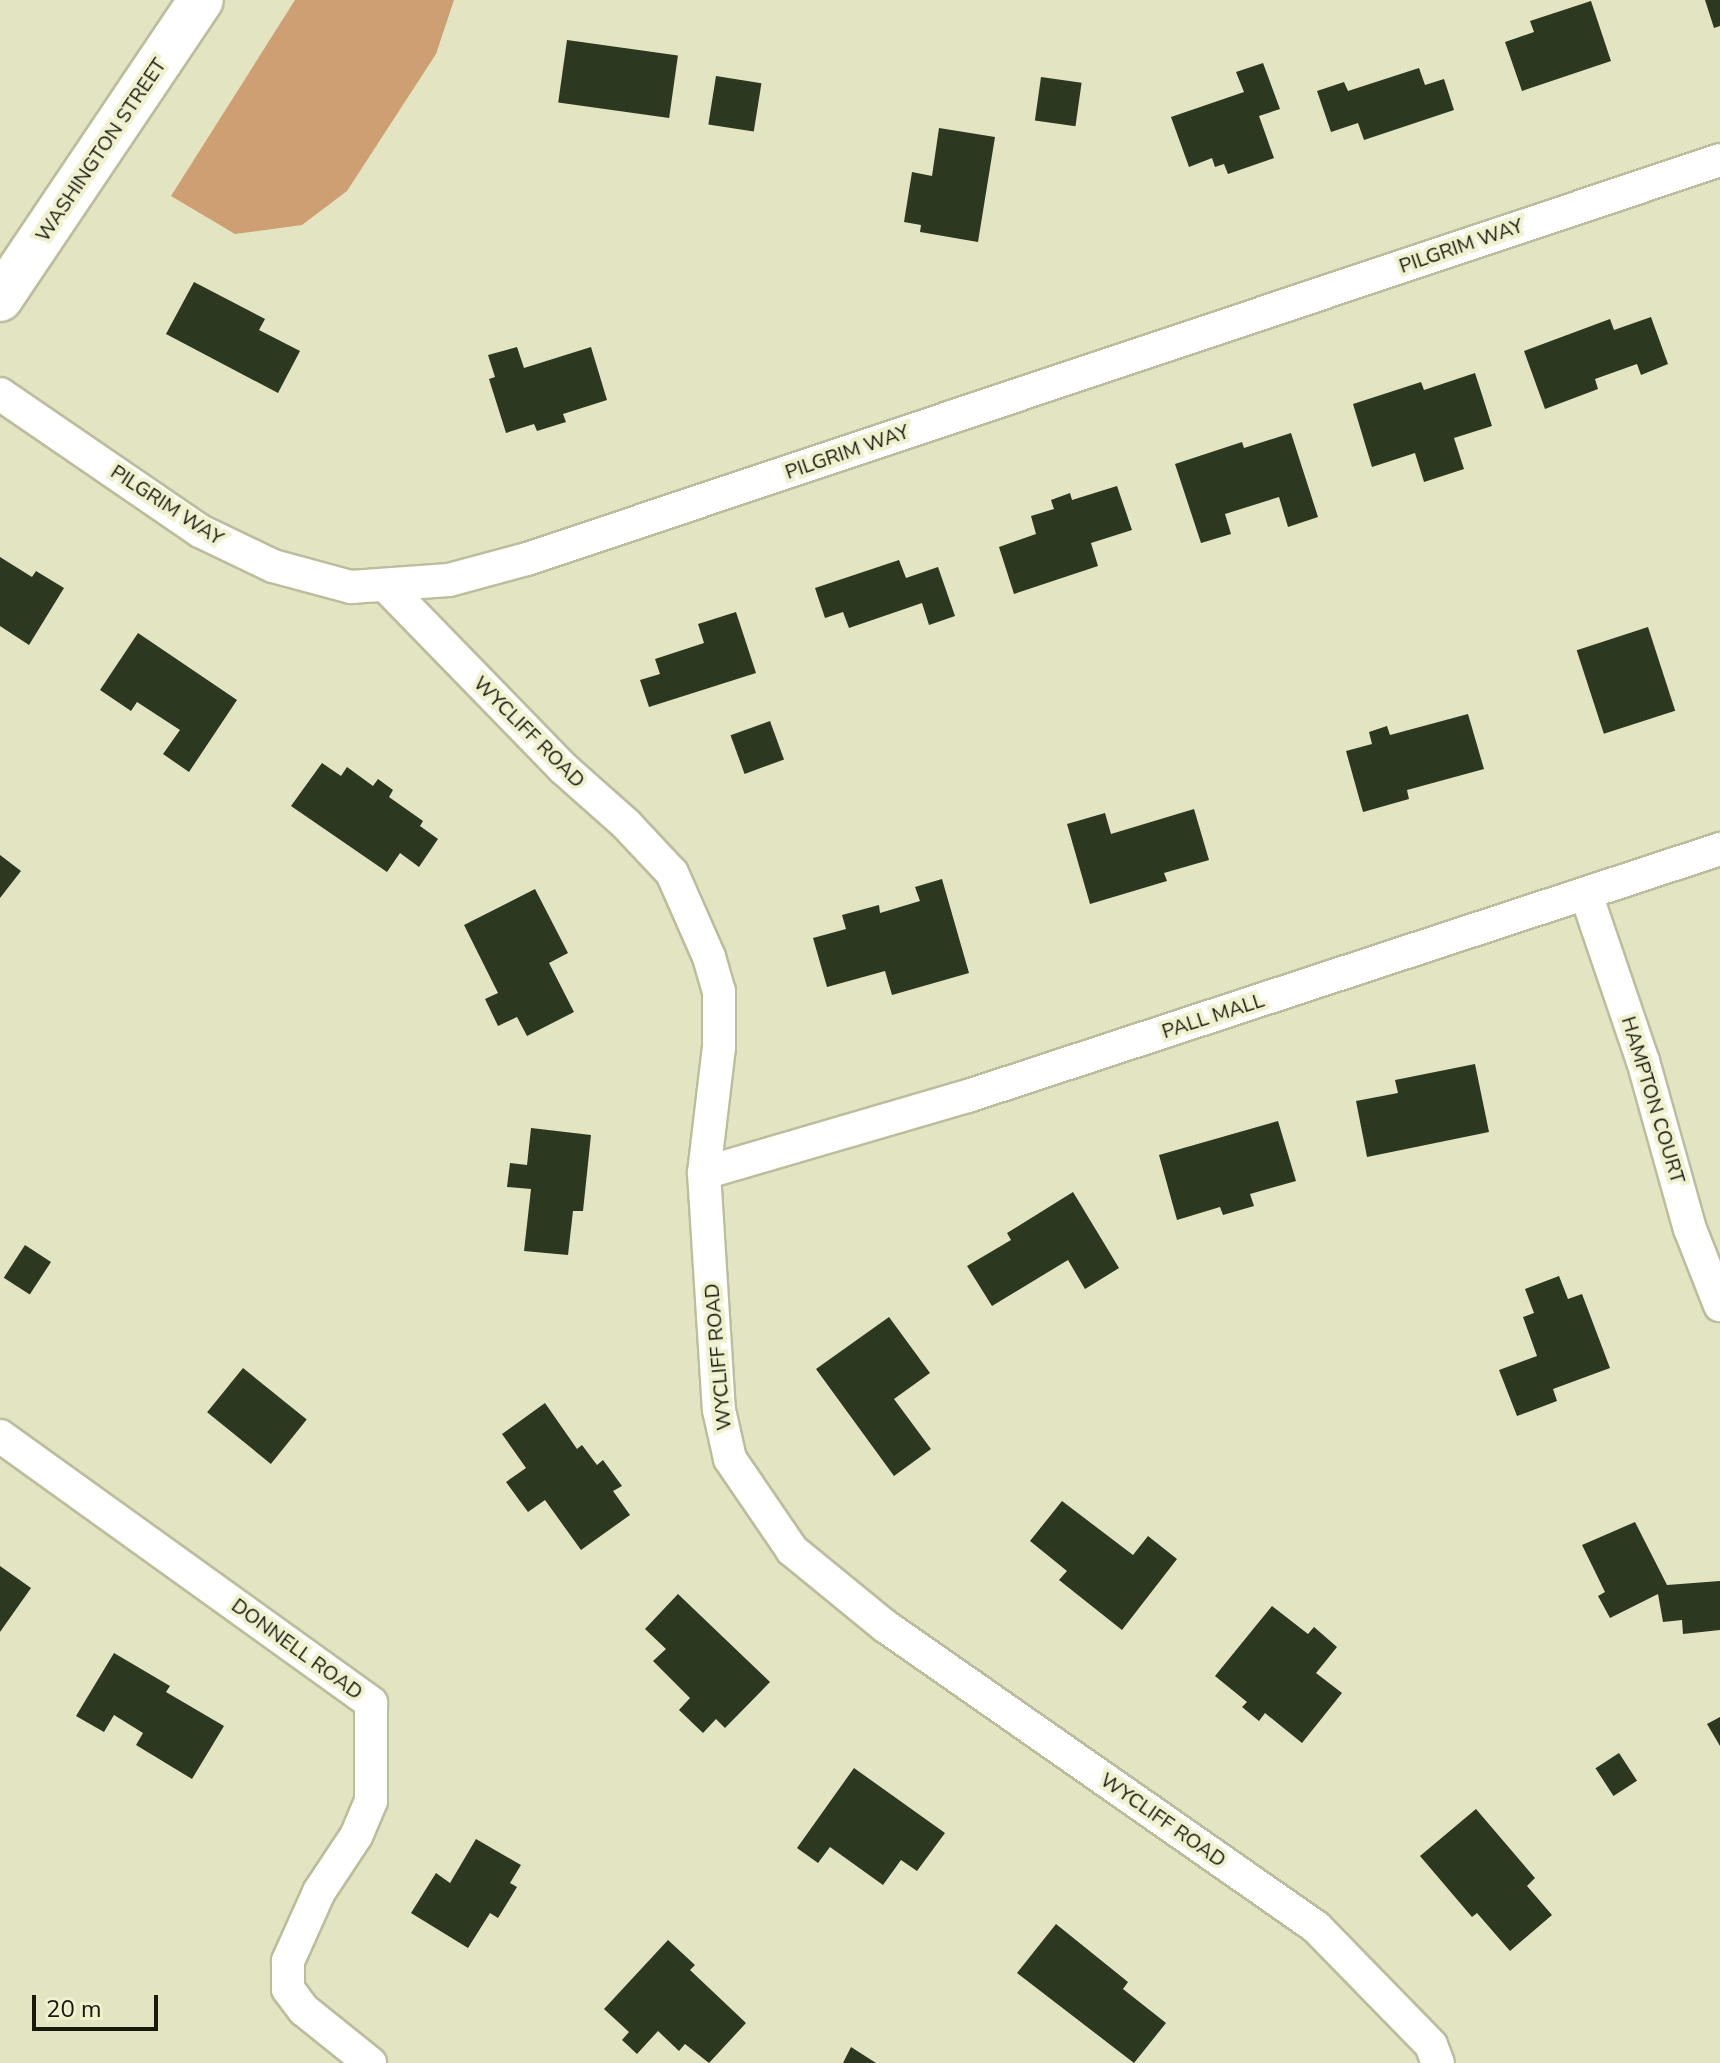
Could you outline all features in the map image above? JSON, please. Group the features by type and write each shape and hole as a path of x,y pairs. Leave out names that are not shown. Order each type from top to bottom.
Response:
{"main road":[{"name":"WASHINGTON STREET","path":"0,299 201,0"}],"street":[{"name":"PILGRIM WAY","path":"0,394 200,531 273,566 351,587 387,587 449,580 527,559 1720,160"},
{"name":"WYCLIFF ROAD","path":"387,587 563,768 626,824 672,873 709,957 719,991 719,1047 704,1173 719,1410 730,1459 792,1550 885,1626 1316,1927 1431,2045 1438,2063"},
{"name":"PALL MALL","path":"704,1173 968,1096 1720,849"},
{"name":"HAMPTON COURT","path":"1586,894 1643,1061 1690,1229 1720,1305"},
{"name":"DONNELL ROAD","path":"0,1436 371,1703 371,1801 356,1836 319,1892 288,1961 288,1989 304,2010 370,2063"}],"shaded area":[{"path":"295,0 454,0 436,54 347,191 302,225 235,234 171,196"}],"building":[{"path":"1705,0 1720,0 1720,26 1714,28"},
{"path":"1591,1 1611,61 1522,91 1505,42 1534,32 1530,21"},
{"path":"567,40 678,56 669,118 558,102"},
{"path":"1263,63 1280,109 1259,116 1274,158 1228,174 1224,164 1215,167 1212,158 1189,167 1171,117 1244,92 1236,72"},
{"path":"1419,68 1425,85 1444,79 1454,110 1364,140 1358,123 1331,132 1317,91 1344,82 1348,91"},
{"path":"716,76 761,83 754,132 708,124"},
{"path":"1041,77 1082,83 1075,126 1035,121"},
{"path":"939,128 995,137 978,242 920,232 921,225 904,222 912,172 932,176"},
{"path":"194,282 265,319 259,330 300,351 278,393 166,334"},
{"path":"1651,317 1668,364 1641,375 1637,364 1595,379 1598,389 1545,409 1524,351 1610,319 1614,330"},
{"path":"517,347 524,368 591,347 607,400 563,414 566,422 537,431 534,424 506,433 489,379 495,377 488,355"},
{"path":"1475,373 1492,426 1454,438 1464,469 1424,482 1415,453 1372,467 1353,404 1421,382 1424,390"},
{"path":"1291,433 1318,517 1288,527 1279,497 1225,514 1231,534 1201,543 1175,464 1242,442 1244,448"},
{"path":"1117,486 1132,530 1091,543 1098,566 1014,594 999,547 1036,534 1031,516 1054,509 1051,500 1070,493 1072,500"},
{"path":"0,557 32,577 36,571 64,588 29,645 0,626"},
{"path":"899,560 906,578 938,567 955,616 929,625 922,603 849,628 843,612 825,618 815,588"},
{"path":"736,612 756,673 649,707 640,680 660,674 655,659 704,643 698,624"},
{"path":"1648,627 1675,711 1604,734 1577,650"},
{"path":"138,633 237,700 189,772 163,754 180,730 137,702 131,711 100,690"},
{"path":"1468,714 1484,769 1407,790 1409,799 1363,812 1346,751 1372,744 1369,732 1387,726 1390,735"},
{"path":"770,721 784,760 745,774 731,735"},
{"path":"322,763 341,776 347,767 373,786 378,779 393,790 389,797 423,821 420,826 438,839 419,867 400,853 387,872 291,806"},
{"path":"1194,809 1209,860 1164,873 1167,881 1090,904 1067,824 1105,813 1111,834"},
{"path":"0,855 21,871 0,898"},
{"path":"942,879 969,973 892,995 885,971 827,987 813,938 846,929 842,915 879,905 880,913 920,901 915,887"},
{"path":"535,889 568,953 549,963 574,1012 527,1036 517,1017 498,1026 485,999 498,993 464,925"},
{"path":"1475,1064 1489,1132 1367,1157 1356,1101 1398,1093 1395,1080"},
{"path":"1278,1121 1296,1181 1250,1194 1254,1206 1223,1215 1220,1207 1177,1220 1159,1155"},
{"path":"531,1128 591,1135 583,1211 573,1211 568,1255 524,1251 531,1189 507,1187 510,1163 527,1165"},
{"path":"1073,1192 1119,1268 1085,1289 1068,1260 992,1306 967,1266 1011,1240 1007,1233"},
{"path":"25,1245 51,1262 30,1295 4,1278"},
{"path":"1559,1276 1568,1299 1582,1294 1610,1368 1553,1389 1557,1401 1517,1416 1499,1370 1537,1356 1523,1317 1534,1313 1525,1289"},
{"path":"889,1317 930,1373 894,1399 931,1449 894,1476 816,1369"},
{"path":"243,1368 307,1420 271,1464 207,1412"},
{"path":"545,1403 577,1449 582,1445 597,1465 603,1460 622,1486 613,1491 630,1515 581,1550 545,1500 528,1512 506,1482 526,1468 502,1434"},
{"path":"1062,1501 1133,1555 1148,1536 1177,1559 1122,1630 1059,1580 1067,1571 1030,1541"},
{"path":"1635,1522 1667,1585 1720,1581 1720,1630 1683,1634 1682,1620 1663,1622 1658,1594 1610,1618 1598,1596 1605,1592 1582,1545"},
{"path":"0,1566 31,1588 0,1632"},
{"path":"678,1594 770,1682 725,1728 716,1719 703,1733 679,1710 690,1698 653,1661 666,1649 645,1629"},
{"path":"1272,1606 1308,1634 1314,1627 1337,1647 1316,1673 1342,1693 1302,1743 1265,1713 1259,1721 1242,1707 1247,1702 1215,1676"},
{"path":"114,1653 170,1686 166,1692 224,1726 192,1779 136,1745 143,1733 114,1715 104,1732 76,1716"},
{"path":"1720,1717 1720,1746 1707,1724"},
{"path":"1619,1753 1637,1781 1613,1796 1596,1768"},
{"path":"854,1768 945,1833 917,1871 901,1860 883,1885 830,1847 818,1863 797,1848"},
{"path":"1476,1809 1535,1878 1527,1886 1552,1915 1510,1951 1477,1913 1472,1917 1420,1856"},
{"path":"476,1839 521,1865 510,1883 517,1887 498,1918 490,1913 468,1948 411,1913 436,1873 450,1883"},
{"path":"1056,1924 1128,1982 1123,1989 1166,2023 1134,2063 1017,1973"},
{"path":"668,1940 695,1965 690,1970 746,2023 709,2063 685,2044 679,2051 658,2031 637,2054 622,2040 629,2032 604,2009"},
{"path":"851,2047 876,2063 843,2063"}]}
